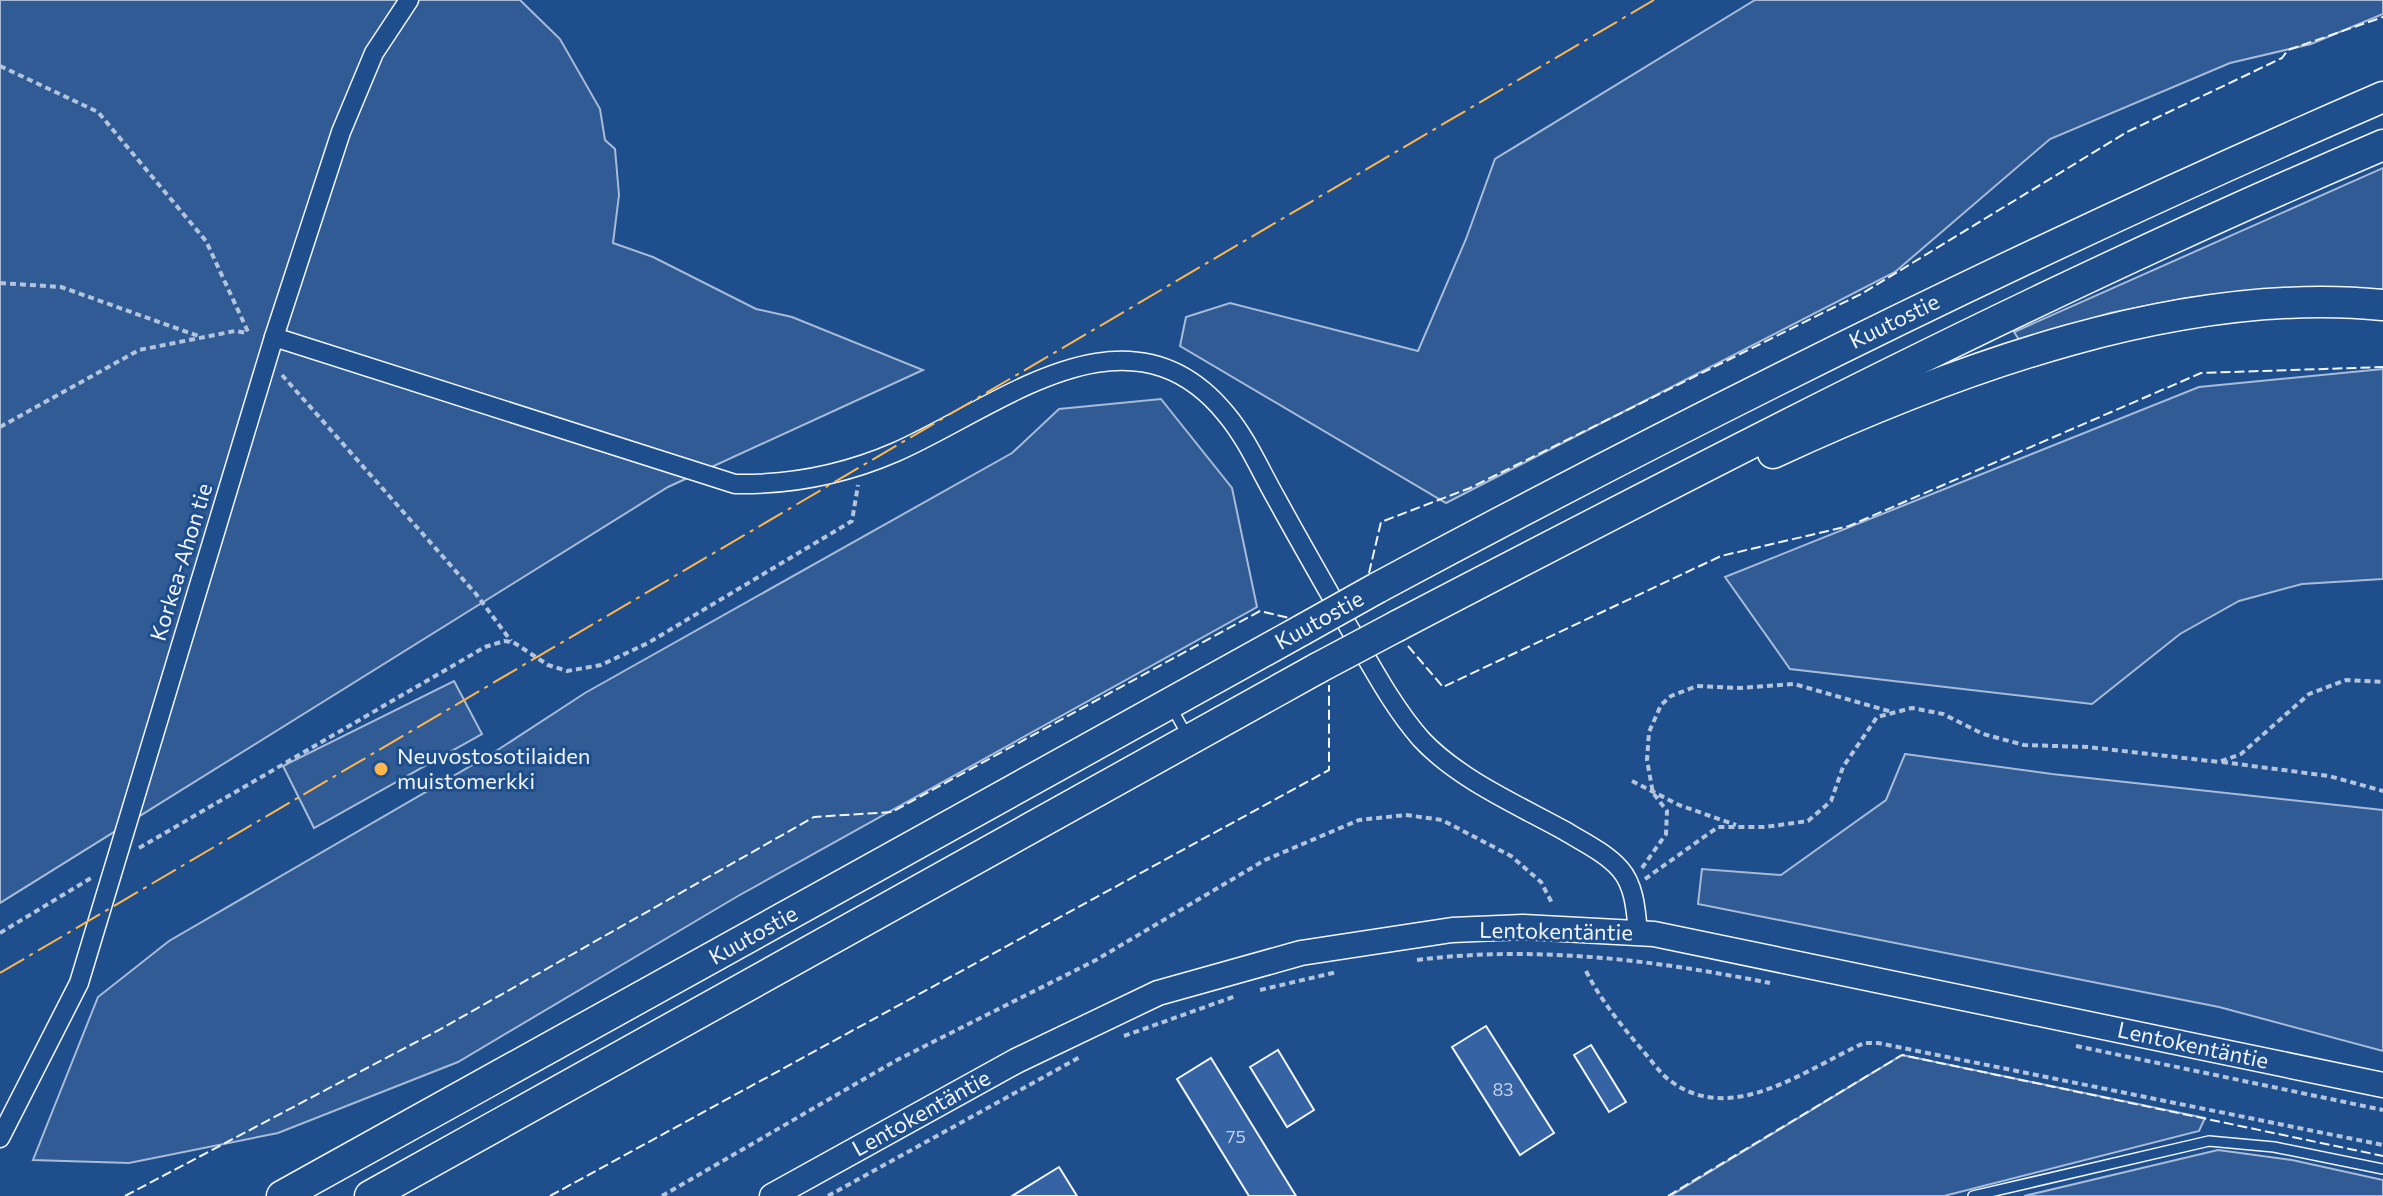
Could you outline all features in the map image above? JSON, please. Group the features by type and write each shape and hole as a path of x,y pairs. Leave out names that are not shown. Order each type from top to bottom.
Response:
{"highway":[{"path":"2221,167 2383,88"},
{"name":"Kuutostie","path":"282,1196 1377,588 1610,463 1977,280 2221,167 2383,97"},
{"name":"Kuutostie","path":"370,1196 1397,626 1754,440 2015,310 2383,145"},
{"path":"1397,626 1803,438 1894,401 2068,340 2181,315 2246,306 2354,302 2383,305"}],"street":[{"name":"Korkea-Ahon tie","path":"0,1138 79,983 274,337 341,132 374,53 409,0"},
{"path":"274,337 735,484 806,481 850,470 898,451 1032,381 1080,364 1111,360 1167,370 1210,396 1240,433 1375,673 1421,739 1498,794 1594,848 1621,870 1631,887 1638,933"},
{"name":"Lentokentäntie","path":"772,1196 1071,1033 1158,993 1217,974 1301,953 1452,930 1523,927 1638,933 2383,1085"}],"lane":[{"path":"1170,704 1190,740"},
{"path":"1973,1196 2209,1141 2274,1147 2383,1169"}],"path":[{"path":"0,66 98,112 206,241 249,334"},
{"path":"0,283 61,287 202,338"},
{"path":"0,427 139,350 235,331 274,337"},
{"path":"268,358 476,594 513,642 548,665 567,671 601,665 648,643 852,521 859,480"},
{"path":"0,933 485,647 504,641 513,642"},
{"path":"2219,762 2241,754 2309,694 2346,680 2383,682"},
{"path":"1631,887 1666,834 1667,811 1653,793 1647,760 1649,732 1661,705 1685,688 1794,684 1894,713"},
{"path":"1631,887 1667,866 1691,843 1718,827 1742,828 1808,821 1831,801 1843,767 1877,717 1912,708 1943,714 1983,734 2024,745 2088,747 2329,776 2383,791"},
{"path":"1632,781 1653,793 1742,828"},
{"path":"662,1196 897,1060 1096,960 1265,860 1359,820 1406,815 1442,820 1511,856 1541,882 1553,905"},
{"path":"1406,961 1453,955 1586,956 1670,963 1784,985"},
{"path":"1259,990 1344,970"},
{"path":"1586,971 1624,1029 1670,1081 1695,1095 1723,1100 1755,1095 1864,1043 1878,1043 2383,1145"},
{"path":"1121,1037 1245,993"},
{"path":"2075,1046 2383,1110"},
{"path":"828,1196 1082,1056"}],"shaded area":[{"path":"0,0 520,0 560,39 600,109 605,140 615,149 619,195 613,243 653,257 756,309 792,317 923,370 668,487 0,903"},
{"path":"1755,0 2383,0 2383,14 2311,44 2230,63 2050,139 1895,272 1446,503 1180,346 1186,317 1230,303 1418,351 1466,239 1495,159"},
{"path":"2383,168 2383,289 2250,291 2186,298 2110,313 2020,341 2014,332"},
{"path":"2383,369 2383,579 2302,584 2239,601 2180,634 2092,704 1790,669 1725,577 2199,387"},
{"path":"1161,399 1232,488 1257,607 738,896 458,1062 278,1133 129,1163 33,1160 98,997 169,941 493,753 585,693 1012,453 1059,409"},
{"path":"454,681 482,734 314,828 283,766"},
{"path":"1905,754 2052,774 2383,810 2383,1051 2219,1007 1698,904 1702,869 1781,875 1886,800"},
{"path":"1902,1055 2205,1118 2199,1131 1944,1196 1670,1196"},
{"path":"2218,1150 2292,1160 2383,1180 2383,1196 2024,1196"}],"building":[{"path":"1486,1026 1554,1133 1520,1155 1452,1047"},
{"path":"1591,1045 1626,1102 1609,1112 1574,1055"},
{"path":"1278,1050 1314,1110 1287,1127 1250,1067"},
{"path":"1211,1058 1296,1196 1249,1196 1177,1079"},
{"path":"1059,1167 1077,1196 1012,1196"}],"fence":[{"path":"1369,573 1381,522 1470,488 1863,293 2127,132 2282,58 2288,50 2383,17"},
{"path":"1408,646 1443,687 1721,556 1849,526 2201,373 2383,367"},
{"path":"125,1196 439,1030 814,817 892,812 1260,611 1289,618"},
{"path":"550,1196 1329,770 1329,685"},
{"path":"1668,1196 1902,1055 2383,1156"}],"power":[{"path":"0,973 1654,0"}],"place":[{"name":"Neuvostosotilaiden muistomerkki","path":"381,769"}]}
